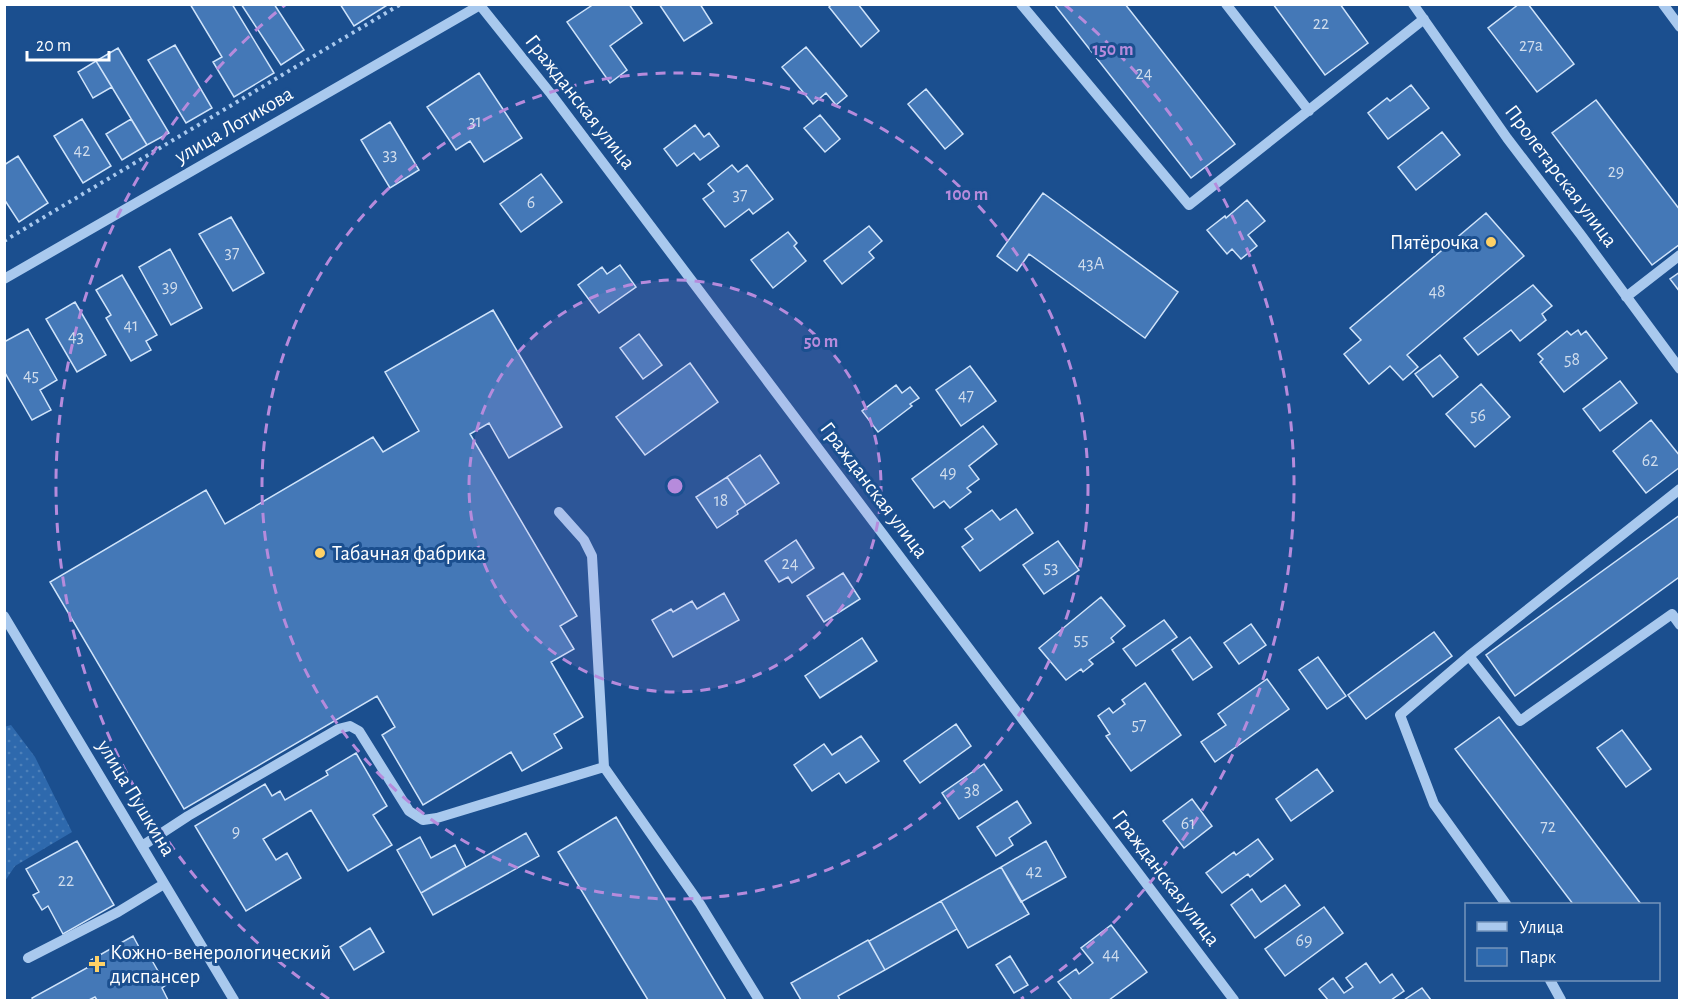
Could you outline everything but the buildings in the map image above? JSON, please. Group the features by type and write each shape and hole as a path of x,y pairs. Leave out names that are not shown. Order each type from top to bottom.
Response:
{"street":[{"path":"1021,4 1189,205 1424,19"},
{"path":"1226,4 1309,111"},
{"name":"Пролетарская улица","path":"1413,4 1507,138 1680,369"},
{"path":"1663,4 1680,27"},
{"name":"улица Лотикова","path":"4,279 481,5"},
{"name":"Гражданская улица","path":"481,5 551,94 1234,1000"},
{"path":"1626,297 1680,255"},
{"path":"1505,903 1434,804 1400,715 1469,656 1680,489"},
{"path":"559,512 584,540 592,556 604,767 700,904 759,1000"},
{"path":"1469,656 1520,721 1672,614 1680,625"},
{"name":"улица Пушкина","path":"4,616 234,1000"},
{"path":"142,846 188,816 338,729 350,726 359,731 409,811 423,820 437,819 604,767"},
{"path":"28,958 118,912 164,884"},
{"path":"1551,981 1561,1000"}],"path":[{"path":"4,241 401,4"}],"green space":[{"path":"11,725 35,757 72,832 15,866 5,881 4,727"}],"place":[{"name":"Пятёрочка","path":"1491,242"},
{"name":"Табачная фабрика","path":"320,553"},
{"name":"Кожно-венерологический диспансер","path":"97,964"}]}
